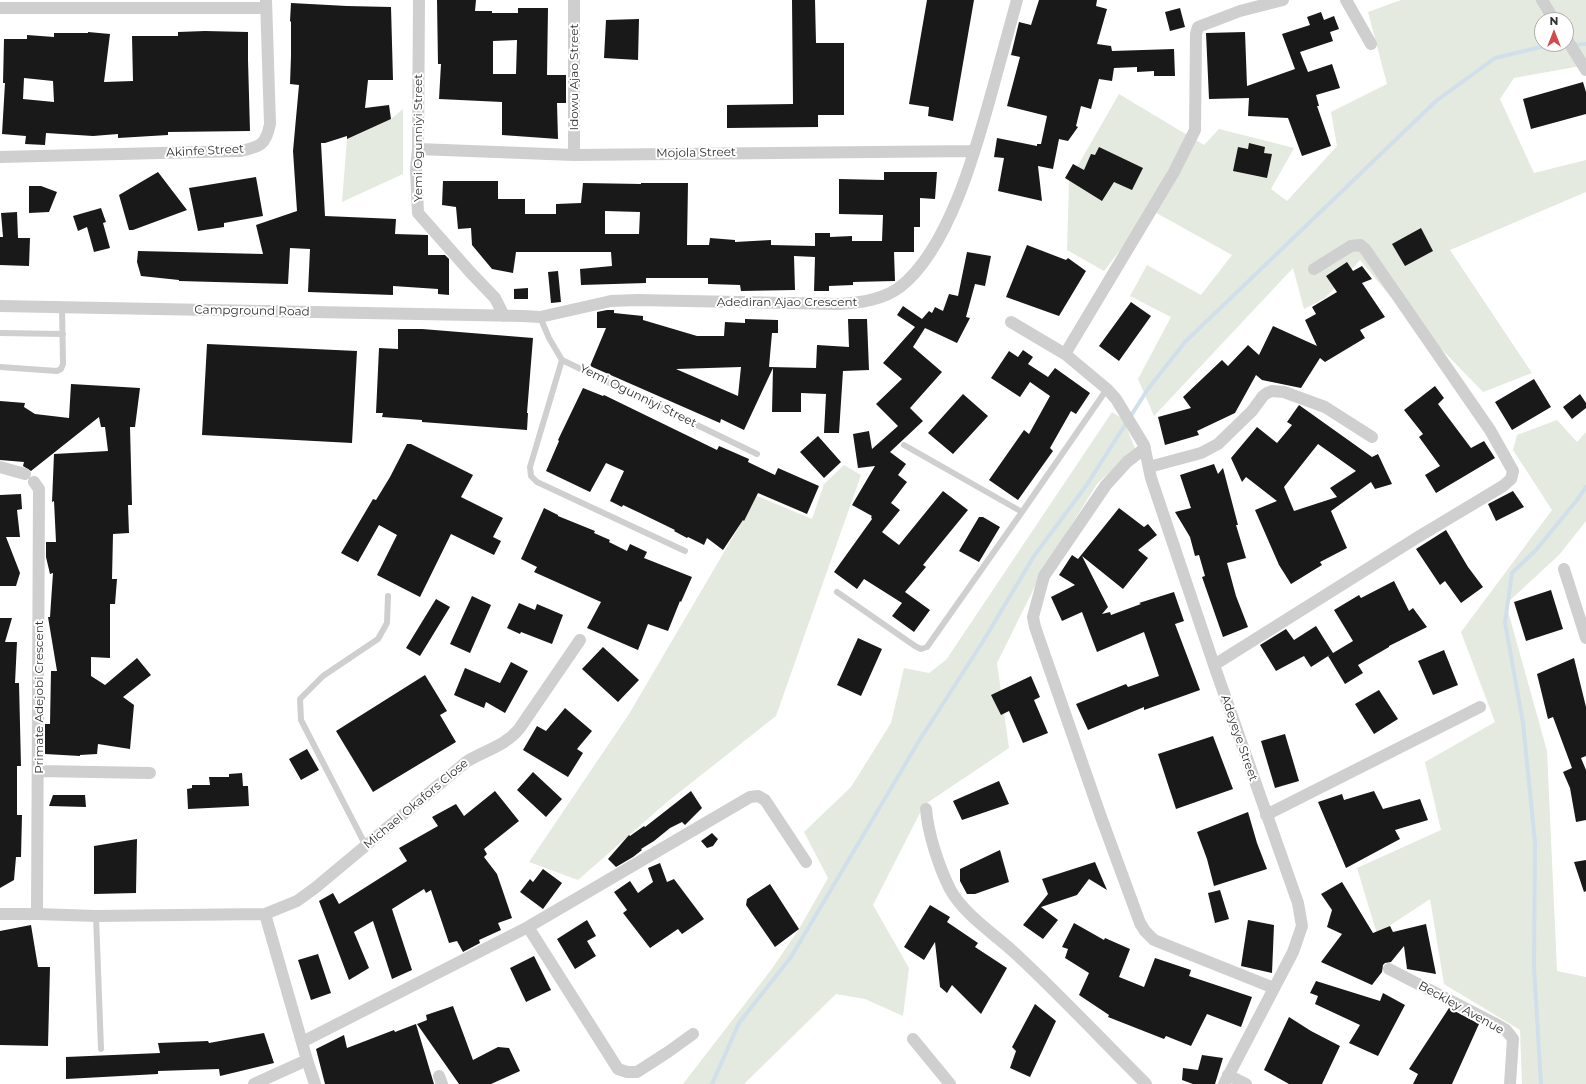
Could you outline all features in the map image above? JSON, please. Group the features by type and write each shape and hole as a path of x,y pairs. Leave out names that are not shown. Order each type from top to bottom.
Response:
{"street":[{"name":"Yemi Ogunniyi Street","path":"419,0 418,149 416,169 418,212 471,273 495,298 504,316"},
{"name":"Idowu Ajao Street","path":"574,0 574,155"},
{"name":"Adediran Ajao Crescent","path":"504,316 540,317 611,301 644,300 857,304 882,296 900,287 912,275 935,246 966,175 1017,0"},
{"path":"1346,0 1371,44"},
{"path":"1065,354 1174,172 1195,130 1196,34 1198,27 1240,11 1278,1"},
{"path":"0,8 35,4 266,4"},
{"name":"Akinfe Street","path":"0,156 240,151 253,148 268,137 270,124 266,4"},
{"path":"1574,51 1586,70"},
{"name":"Mojola Street","path":"418,149 574,155 974,151"},
{"path":"1214,665 1418,537 1503,486 1511,479 1513,471 1490,430 1365,249 1360,245 1351,246 1314,269"},
{"name":"Campground Road","path":"0,306 504,316"},
{"name":"Adeyeye Street","path":"1011,322 1065,354 1107,389 1116,399 1144,446 1151,478 1214,665 1298,903 1302,926 1293,952 1226,1080"},
{"path":"1149,467 1201,453 1218,444 1252,411 1264,396 1272,391 1284,392 1325,407 1372,437"},
{"path":"1144,446 1106,485 1044,576 1034,611 1033,617 1035,627 1101,817 1140,923 1154,940 1274,988"},
{"path":"0,467 25,474"},
{"name":"Primate Adejobi Crescent","path":"34,482 39,489 37,914"},
{"path":"1564,569 1586,638"},
{"name":"Michael Okafors Close","path":"0,914 96,916 265,914 297,902 466,762 511,738 519,729 580,640"},
{"path":"1266,815 1480,707"},
{"path":"38,771 150,773"},
{"path":"302,1042 528,927 750,797 758,796 765,800 806,862"},
{"path":"926,809 927,821 934,848 950,890 962,907 1017,955 1146,1084"},
{"path":"265,914 315,1084"},
{"path":"528,927 618,1069 627,1072 637,1072 693,1034"},
{"name":"Beckley Avenue","path":"1389,969 1494,1022 1506,1030 1513,1039 1510,1084"},
{"path":"913,1039 950,1084"},
{"path":"254,1084 307,1060"},
{"path":"1226,1080 1246,1084"}],"lane":[{"path":"0,367 57,371 61,369 63,364 62,307"},
{"path":"540,317 549,338 562,360 530,467 531,476 537,482 684,551"},
{"path":"0,333 63,334"},
{"name":"Yemi Ogunniyi Street","path":"562,360 757,454"},
{"path":"837,592 915,646 921,649 927,647 1107,389"},
{"path":"904,445 1022,512"},
{"path":"366,846 301,720 300,698 324,676 378,639 387,623 388,596"},
{"path":"96,916 101,1049"}],"shaded area":[{"path":"1401,0 1586,0 1586,65 1514,78 1500,99 1534,173 1586,160 1586,192 1450,250 1532,373 1483,392 1390,296 1360,260 1325,298 1304,309 1293,268 1154,416 1138,379 1171,317 1130,296 1147,265 1201,295 1232,255 1151,210 1104,271 1067,250 1069,181 1119,94 1204,145 1219,129 1294,148 1271,189 1287,201 1337,146 1331,112 1387,84 1368,12"},
{"path":"403,109 403,174 342,202 347,139 391,119"},
{"path":"1112,412 1123,419 1135,448 1097,484 1043,570 997,663 1009,748 924,805 873,905 909,968 903,1016 865,999 836,994 744,1084 683,1084 771,970 799,929 828,878 804,832 851,787 891,723 904,668 929,673 946,660"},
{"path":"1557,420 1577,442 1586,432 1586,521 1559,555 1506,604 1547,751 1557,971 1586,977 1586,1084 1522,1084 1520,1030 1444,984 1430,899 1377,934 1357,868 1441,830 1425,762 1495,722 1461,632 1552,510 1513,450 1517,435"},
{"path":"844,465 861,475 776,716 667,802 578,880 529,862 629,714 757,496 812,519 824,484"}],"building":[{"path":"437,0 476,0 475,11 492,11 492,13 518,13 518,8 548,8 547,75 566,75 566,103 557,103 558,139 502,135 502,102 439,99 441,64 438,64","holes":["517,40 516,74 493,74 493,41"]},
{"path":"792,0 815,0 816,43 844,43 844,115 818,115 818,127 727,128 727,105 793,104"},
{"path":"927,0 974,0 953,121 928,116 929,107 909,104"},
{"path":"1039,0 1097,0 1096,6 1107,9 1097,44 1111,46 1112,51 1174,49 1175,76 1154,76 1154,71 1137,72 1137,67 1114,68 1112,81 1099,79 1091,109 1081,106 1076,126 1078,127 1068,141 1059,139 1053,169 1038,166 1042,201 998,191 1004,158 994,157 997,138 1037,146 1037,144 1041,144 1047,116 1007,106 1020,57 1011,55 1019,22 1031,25"},
{"path":"291,3 391,7 393,80 368,80 365,108 389,105 391,119 347,139 347,136 321,143 325,216 396,219 395,234 428,235 428,255 445,255 449,259 449,295 438,294 438,289 393,286 393,295 308,292 310,249 290,248 288,284 179,281 141,276 137,262 138,251 263,254 256,225 297,211 293,151 299,85 290,84"},
{"path":"1180,8 1185,27 1170,31 1165,12"},
{"path":"1321,12 1324,20 1334,16 1339,29 1330,32 1333,41 1300,52 1308,72 1332,64 1340,88 1316,95 1319,106 1317,106 1331,146 1302,156 1288,118 1248,116 1249,98 1209,99 1206,33 1245,32 1247,86 1295,69 1282,34 1310,25 1307,17"},
{"path":"639,19 638,60 604,58 606,20"},
{"path":"88,32 110,34 104,82 133,81 132,36 178,36 178,32 248,32 250,131 168,132 168,135 118,138 118,134 93,136 46,133 45,145 25,144 26,136 2,134 5,83 3,83 4,39 27,39 27,35 54,37 54,33","holes":["24,78 53,81 54,102 23,99"]},
{"path":"1583,82 1586,92 1586,114 1531,129 1523,99"},
{"path":"1249,143 1265,147 1264,153 1272,154 1267,178 1233,171 1238,147 1248,149"},
{"path":"1099,147 1143,168 1132,190 1114,182 1102,201 1065,178 1073,164 1084,170 1091,154 1095,155"},
{"path":"158,172 187,210 133,230 129,230 119,195"},
{"path":"884,172 937,172 935,199 920,198 920,227 914,227 914,252 894,252 895,281 853,282 853,285 829,286 829,291 814,291 815,257 794,256 795,290 741,291 740,285 708,284 708,278 646,278 646,283 581,285 580,269 612,266 611,252 516,252 513,273 492,269 472,245 471,228 458,229 456,207 442,205 443,181 498,181 498,199 525,199 525,214 556,214 556,204 581,203 583,183 688,183 687,245 709,245 710,238 735,240 735,242 771,240 771,245 815,246 815,233 830,233 830,237 852,236 852,241 882,241 883,215 839,214 839,179 884,180","holes":["605,211 640,212 639,234 605,234"]},
{"path":"256,177 263,216 224,223 224,227 198,231 189,188"},
{"path":"29,186 41,186 57,192 49,212 29,213"},
{"path":"101,208 106,222 103,223 110,248 94,252 87,227 78,231 73,216"},
{"path":"17,212 18,238 30,238 29,266 0,265 0,237 3,237 1,213"},
{"path":"1421,228 1433,251 1405,266 1392,244"},
{"path":"1027,245 1066,260 1068,258 1086,271 1059,316 1006,297"},
{"path":"967,252 991,256 985,286 975,284 966,317 970,318 957,343 925,328 913,347 942,372 910,408 923,421 890,452 906,464 898,475 907,482 891,503 900,510 882,532 899,545 943,491 968,510 923,565 926,567 905,592 930,610 914,632 892,616 902,603 864,579 857,589 834,572 872,519 872,516 852,505 875,466 858,468 853,434 869,431 872,449 898,426 876,404 902,379 883,363 915,327 897,315 903,306 922,319 929,311 932,313 935,307 943,311 949,294 958,296"},
{"path":"1347,262 1353,271 1362,266 1372,279 1362,283 1385,317 1360,330 1365,338 1325,362 1320,358 1301,388 1262,380 1256,375 1235,413 1197,431 1199,435 1165,445 1158,417 1191,408 1183,397 1222,360 1228,366 1248,345 1259,355 1273,326 1317,346 1305,320 1316,314 1312,307 1337,292 1326,276"},
{"path":"558,271 561,302 551,303 548,272"},
{"path":"528,288 528,299 514,299 514,289"},
{"path":"1131,302 1151,316 1119,361 1099,346"},
{"path":"614,310 614,313 643,316 643,320 697,336 724,336 725,322 745,323 745,319 778,320 778,333 772,333 769,367 816,368 817,345 849,347 848,319 867,319 869,370 843,371 839,433 824,433 826,394 801,393 801,412 772,412 773,368 744,430 721,419 720,423 590,366 606,328 597,328 597,312","holes":["741,367 738,396 676,369"]},
{"path":"398,329 422,329 533,338 527,430 422,422 422,420 382,417 383,413 376,413 379,348 398,349"},
{"path":"207,344 357,351 352,443 202,435"},
{"path":"1023,350 1033,357 1028,364 1048,377 1055,368 1090,393 1076,414 1071,411 1050,448 1053,451 1018,500 989,480 1024,430 1029,434 1050,396 1030,382 1020,397 991,378 1009,351 1018,357"},
{"path":"1534,379 1551,407 1512,430 1495,402"},
{"path":"71,384 140,388 135,427 130,427 132,505 128,505 129,533 113,534 112,579 117,579 115,604 110,604 110,658 91,657 91,676 105,685 137,658 151,675 123,697 134,705 130,749 98,744 97,754 80,756 45,754 45,724 50,724 51,671 57,671 48,617 50,617 53,573 50,574 46,557 46,542 56,542 54,501 52,502 54,454 108,451 105,427 101,427 99,417 31,471 23,466 24,462 0,460 0,401 25,403 24,407 35,414 69,418"},
{"path":"1435,386 1444,398 1438,404 1471,448 1484,441 1495,458 1436,493 1425,475 1440,466 1419,437 1423,434 1404,410"},
{"path":"583,388 603,396 604,395 717,450 719,446 749,459 748,462 775,475 778,468 819,486 807,514 758,493 744,521 743,520 723,550 707,538 704,545 688,537 687,538 674,531 675,530 623,505 622,507 610,501 624,471 606,463 590,492 546,471 559,441 558,440"},
{"path":"963,394 988,416 953,454 928,433"},
{"path":"1580,394 1586,403 1586,408 1572,419 1563,407"},
{"path":"1299,405 1372,457 1378,454 1392,484 1375,489 1371,482 1331,511 1347,548 1320,562 1322,565 1291,584 1279,565 1255,510 1277,501 1246,477 1242,482 1231,458 1257,427 1277,443 1292,425 1287,422","holes":["1318,444 1356,471 1330,488 1337,497 1294,511 1284,487"]},
{"path":"818,436 841,462 824,478 800,452"},
{"path":"407,444 411,444 473,475 461,497 503,518 493,537 501,541 494,555 451,534 420,597 377,575 397,535 379,525 358,562 341,553 373,499 376,500 390,477"},
{"path":"1214,464 1218,474 1223,468 1238,525 1236,525 1246,558 1227,563 1236,596 1248,627 1223,637 1202,577 1205,576 1199,555 1195,556 1190,537 1175,512 1191,508 1180,475"},
{"path":"1513,491 1524,507 1496,521 1488,504"},
{"path":"21,494 22,509 17,510 20,537 6,537 20,573 16,586 0,586 0,495"},
{"path":"544,508 558,516 595,531 594,533 610,540 609,542 627,551 630,544 647,552 644,558 692,577 681,602 680,601 668,631 648,624 638,650 587,628 601,602 534,572 537,567 521,559"},
{"path":"1119,508 1144,527 1148,524 1157,535 1138,550 1148,558 1123,589 1082,556 1108,607 1102,614 1110,612 1111,615 1141,604 1139,603 1174,592 1184,621 1175,624 1200,690 1144,710 1144,707 1088,730 1076,704 1126,684 1128,687 1159,676 1144,632 1097,652 1082,612 1062,621 1051,597 1075,585 1059,575 1072,555 1078,559"},
{"path":"979,517 983,517 1000,527 979,562 959,551"},
{"path":"1446,530 1468,567 1483,587 1461,603 1445,581 1440,585 1416,549"},
{"path":"1394,581 1409,611 1413,608 1427,627 1389,646 1358,665 1363,673 1345,684 1328,656 1353,641 1334,610 1359,595 1361,598"},
{"path":"1551,590 1563,629 1526,641 1514,602"},
{"path":"472,596 491,605 470,653 450,644"},
{"path":"436,599 450,607 420,656 406,648"},
{"path":"519,603 535,610 537,604 563,615 552,644 521,632 520,634 507,628"},
{"path":"0,618 12,618 5,642 17,642 15,683 19,683 21,766 17,766 17,815 22,815 21,857 16,857 14,880 0,888"},
{"path":"1316,626 1333,653 1311,667 1304,656 1276,671 1260,645 1286,629 1294,640"},
{"path":"858,638 882,649 861,696 837,685"},
{"path":"603,647 639,680 618,702 582,669"},
{"path":"1444,650 1458,685 1433,695 1418,661"},
{"path":"1574,658 1586,707 1586,756 1581,758 1586,770 1586,820 1576,822 1570,788 1563,772 1572,768 1553,717 1548,719 1537,674"},
{"path":"511,662 528,671 505,713 486,702 484,708 454,695 465,668 500,683"},
{"path":"425,675 447,711 440,715 456,742 373,792 336,731"},
{"path":"1031,676 1040,697 1034,700 1048,733 1023,743 1009,711 1001,715 991,695"},
{"path":"1379,690 1398,719 1374,734 1355,704"},
{"path":"565,708 592,731 577,749 583,753 568,777 523,750 537,726 546,731"},
{"path":"1285,734 1299,781 1275,788 1261,741"},
{"path":"1213,736 1233,789 1176,809 1158,754"},
{"path":"307,749 319,770 301,780 289,759"},
{"path":"533,772 562,799 546,817 517,790"},
{"path":"242,773 243,786 248,786 249,806 188,809 187,789 192,788 192,785 210,785 209,777 229,777 229,774"},
{"path":"999,781 1009,804 962,820 953,801"},
{"path":"495,791 519,821 484,849 487,854 484,857 497,874 512,918 498,923 501,930 479,940 480,943 463,952 457,941 449,943 431,890 426,893 424,889 392,909 412,970 392,979 373,921 354,932 369,968 349,980 319,901 333,893 339,904 407,861 399,848 438,826 432,817 456,804 464,816"},
{"path":"691,791 702,808 685,825 682,822 670,828 641,849 642,850 633,857 616,867 608,859 629,835 630,836 644,826 645,827"},
{"path":"1374,791 1383,809 1420,799 1428,820 1395,830 1400,839 1346,868 1318,802 1342,794 1344,800"},
{"path":"53,795 85,795 86,807 49,806"},
{"path":"1248,812 1257,843 1267,869 1214,886 1207,859 1197,832"},
{"path":"712,833 718,839 713,846 707,848 701,841"},
{"path":"137,839 136,893 94,894 94,846"},
{"path":"1000,850 1009,882 975,894 967,894 960,881 960,869"},
{"path":"1586,860 1586,891 1584,892 1574,862"},
{"path":"1095,862 1107,890 1089,879 1077,895 1041,907 1058,920 1043,939 1023,925 1048,894 1042,879"},
{"path":"660,863 667,882 674,879 704,919 682,934 678,929 650,948 623,913 627,910 614,892 630,881 638,893 653,882 648,868"},
{"path":"543,869 562,883 543,909 520,892 530,879 533,882"},
{"path":"1342,882 1373,933 1390,926 1393,932 1426,924 1436,974 1407,969 1404,946 1391,962 1383,965 1382,972 1372,985 1321,962 1342,934 1327,927 1332,910 1321,894"},
{"path":"770,884 799,929 775,947 746,905 747,899"},
{"path":"1220,890 1229,919 1215,923 1208,893"},
{"path":"930,905 950,917 947,922 978,943 975,947 1007,968 981,1014 952,985 947,993 940,987 935,942 924,960 904,947"},
{"path":"587,920 596,936 587,941 596,956 575,969 557,939"},
{"path":"1248,920 1274,925 1272,973 1241,966"},
{"path":"1074,923 1104,940 1105,938 1130,949 1119,977 1144,987 1155,958 1191,970 1189,976 1252,997 1241,1027 1207,1014 1191,1046 1166,1036 1164,1039 1108,1017 1109,1015 1079,995 1089,973 1065,958 1068,949 1062,947"},
{"path":"31,925 38,967 50,967 48,1046 0,1045 0,931"},
{"path":"318,954 331,993 311,1000 298,960"},
{"path":"534,956 551,990 526,1002 510,968"},
{"path":"1316,981 1380,1001 1383,993 1405,1005 1378,1056 1349,1043 1360,1025 1315,1004 1318,996 1310,993"},
{"path":"1035,1004 1056,1021 1030,1077 1010,1068 1016,1051 1012,1047"},
{"path":"453,1006 473,1060 498,1047 509,1048 520,1071 491,1084 459,1084 417,1024 427,1020 426,1015"},
{"path":"1449,1008 1479,1024 1452,1084 1413,1084 1418,1074 1409,1069"},
{"path":"1289,1017 1311,1031 1340,1046 1322,1084 1289,1084 1264,1070"},
{"path":"416,1024 434,1084 325,1084 316,1049 344,1035 347,1048 394,1030 395,1032"},
{"path":"264,1033 274,1063 220,1076 219,1069 158,1071 158,1074 66,1079 66,1057 160,1053 158,1043 208,1041 209,1043"},
{"path":"1202,1055 1223,1058 1215,1084 1193,1084 1182,1080 1183,1068 1198,1070"}],"waterway":[{"path":"712,1084 739,1023 791,957 919,741 982,643 1034,556 1086,486 1148,389 1185,342 1436,101 1495,58 1541,47 1586,44"},
{"path":"1541,1084 1534,967 1535,842 1523,723 1505,622 1512,573 1536,550 1586,487"}]}
